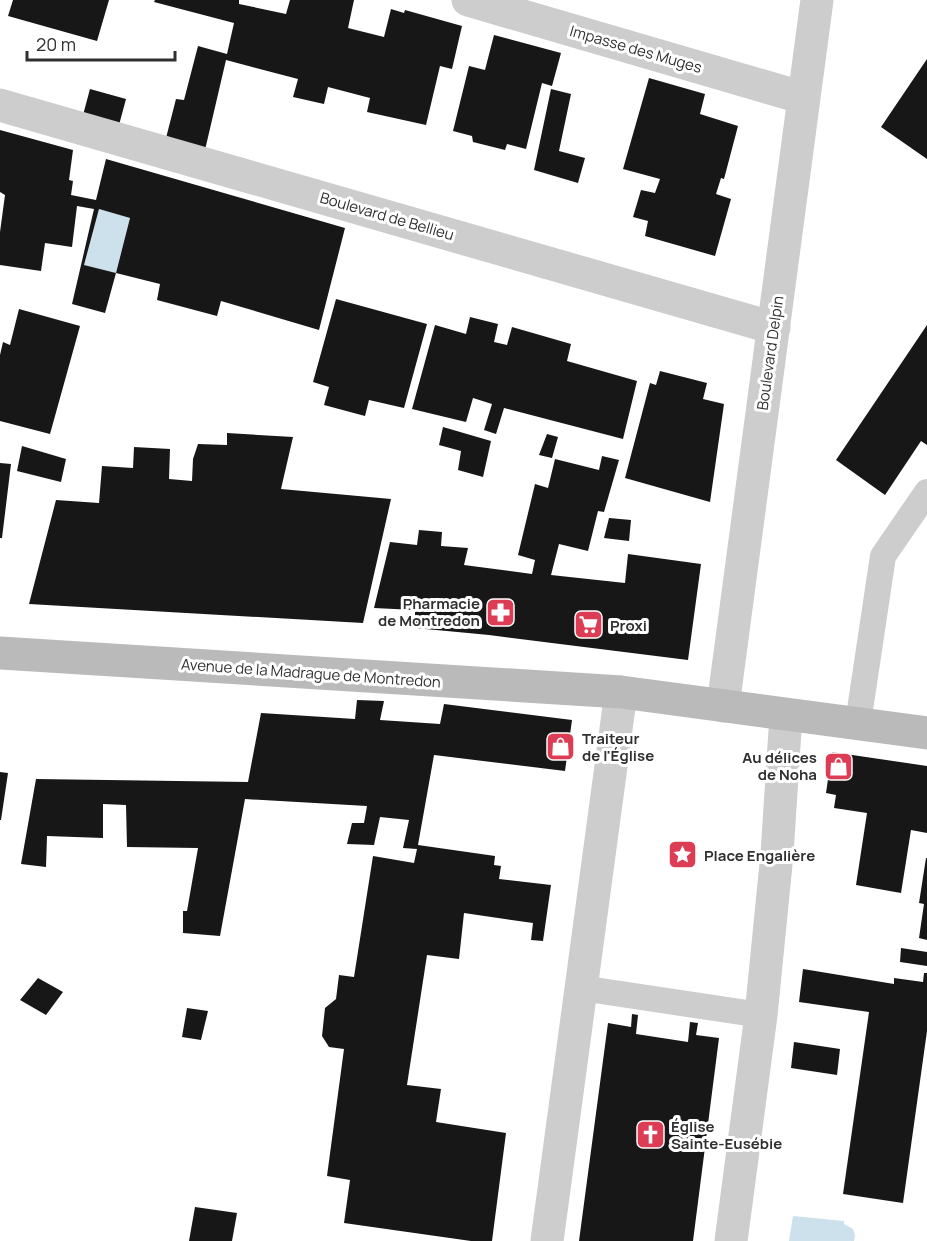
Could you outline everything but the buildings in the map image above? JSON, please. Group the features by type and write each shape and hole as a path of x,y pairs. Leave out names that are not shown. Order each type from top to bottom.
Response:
{"street":[{"name":"Impasse des Muges","path":"468,0 804,98"},
{"name":"Boulevard Delpin","path":"723,706 817,0"},
{"name":"Boulevard de Bellieu","path":"0,105 774,327"},
{"name":"Avenue de la Madrague de Montredon","path":"0,653 621,692"},
{"path":"547,1241 621,692 927,733"},
{"path":"731,1241 761,1015 777,854 786,715"}],"lane":[{"path":"858,723 883,556 927,492"},
{"path":"581,988 761,1015"}],"water":[{"path":"99,209 130,218 116,273 84,265"},
{"path":"793,1216 844,1221 844,1224 853,1229 854,1241 789,1241"}],"place":[{"name":"Pharmacie de Montredon","path":"501,612"},
{"name":"Proxi","path":"589,625"},
{"name":"Traiteur de l'Église","path":"561,747"},
{"name":"Au délices de Noha","path":"838,766"},
{"name":"Place Engalière","path":"683,855"},
{"name":"Église Sainte-Eusébie","path":"650,1135"}]}
